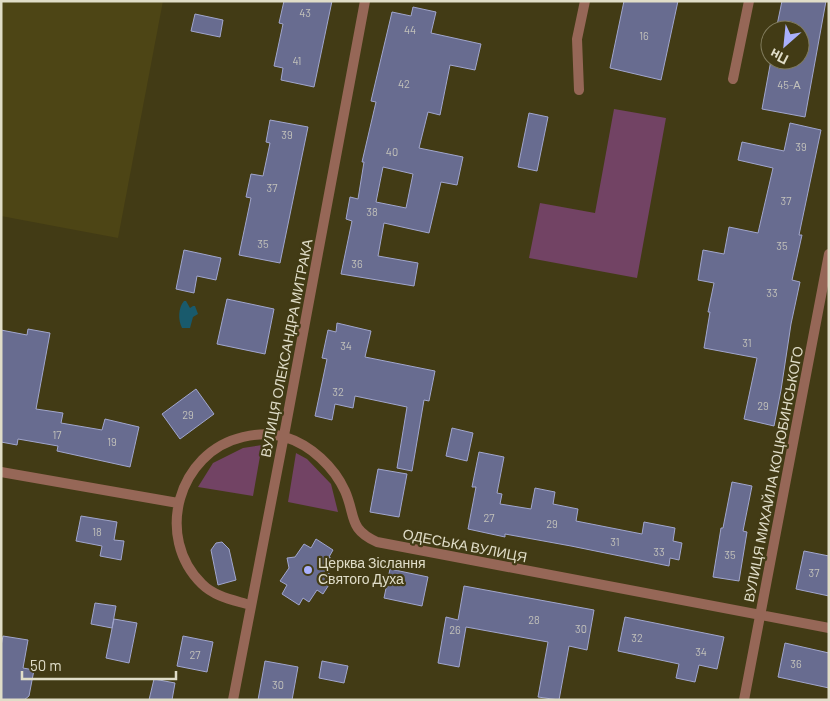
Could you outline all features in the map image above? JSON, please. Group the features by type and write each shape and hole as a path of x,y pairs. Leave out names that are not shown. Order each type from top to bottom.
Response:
{"street":[{"name":"ВУЛИЦЯ ОЛЕКСАНДРА МИТРАКА","path":"232,700 284,437 365,1"},
{"path":"579,90 577,39 585,1"},
{"path":"733,79 749,1"},
{"name":"ВУЛИЦЯ МИХАЙЛА КОЦЮБИНСЬКОГО","path":"744,700 829,254"},
{"name":"ОДЕСЬКА ВУЛИЦЯ","path":"250,605 223,597 203,585 189,568 180,545 177,526 178,503 192,474 214,449 231,440 257,434 284,437 303,446 322,459 337,477 345,492 358,532 377,542 829,628"},
{"path":"1,472 178,503"}],"shaded area":[{"path":"1,1 163,1 118,238 1,216"},
{"path":"614,109 666,118 637,278 529,258 540,203 595,213"},
{"path":"262,445 253,496 198,487 213,463 243,448"},
{"path":"296,453 307,459 331,484 338,512 288,502"}],"water":[{"path":"184,301 186,301 190,308 195,306 198,314 193,317 190,328 182,328 180,321 179,314"}],"building":[{"path":"284,1 332,1 314,87 281,80 283,68 274,66 283,24 279,23"},
{"path":"624,1 678,1 661,80 610,68"},
{"path":"782,1 826,1 805,117 762,109 769,70 810,70 810,20 778,20"},
{"path":"413,7 436,12 431,33 481,44 475,70 450,65 440,115 428,112 419,148 463,157 457,185 441,182 429,233 384,223 378,256 418,263 414,286 341,274 352,221 346,219 350,197 358,199 364,162 362,162 376,102 371,101 392,12 411,16","holes":["383,167 413,174 406,208 376,202"]},
{"path":"195,14 223,20 220,37 191,31"},
{"path":"529,113 548,117 537,171 518,167"},
{"path":"270,120 308,127 280,263 239,255 251,198 246,197 251,174 263,176 270,143 266,142"},
{"path":"790,123 821,130 799,235 802,235 792,280 800,282 774,426 744,419 757,358 704,348 710,312 708,312 714,283 698,280 703,250 724,254 729,227 758,233 773,168 738,160 742,142 784,151"},
{"path":"184,250 221,258 216,280 197,276 194,293 176,289"},
{"path":"227,299 274,309 265,354 217,344"},
{"path":"337,323 371,331 365,357 435,371 429,401 424,400 412,471 397,468 407,407 355,396 353,408 335,404 332,420 315,416 327,359 322,358 328,330 336,332"},
{"path":"28,329 50,333 36,409 63,413 61,423 102,430 105,419 139,427 130,467 57,451 58,446 18,439 17,445 1,442 1,330 27,335"},
{"path":"196,389 214,414 180,439 162,414"},
{"path":"452,428 473,433 467,461 446,456"},
{"path":"479,452 504,457 497,493 502,494 500,504 531,509 535,488 555,492 553,504 578,509 576,521 642,534 644,522 675,528 673,541 682,543 679,560 670,558 669,566 571,546 505,534 505,537 468,529 476,487 472,487"},
{"path":"378,469 407,474 399,517 370,512"},
{"path":"732,482 752,486 743,531 747,532 739,581 713,577 721,528 723,528"},
{"path":"81,516 117,522 114,540 124,541 121,560 100,556 102,546 76,541"},
{"name":"Церква Зіслання Святого Духа","path":"316,539 333,550 329,557 335,561 328,573 334,577 323,594 317,590 309,602 303,598 299,605 282,594 287,585 280,581 289,568 287,558 295,557 304,544 311,548"},
{"path":"222,542 229,549 236,580 218,585 211,550 216,543"},
{"path":"804,551 829,556 829,596 796,589"},
{"path":"390,569 428,577 422,606 384,598"},
{"path":"464,586 594,610 587,650 569,646 559,700 538,697 548,642 466,627 459,667 438,663 446,617 458,620"},
{"path":"95,603 116,606 112,628 91,624"},
{"path":"625,617 724,637 717,669 699,665 695,682 676,678 679,664 618,651"},
{"path":"114,619 137,623 129,663 106,658"},
{"path":"3,636 28,640 23,668 34,670 29,696 24,700 1,700 1,646"},
{"path":"183,636 213,642 207,672 177,666"},
{"path":"785,643 829,653 829,688 778,677"},
{"path":"265,661 298,667 292,700 258,700"},
{"path":"322,661 348,666 344,683 319,678"},
{"path":"154,679 175,683 172,700 149,700"}],"place":[{"name":"Церква Зіслання Святого Духа","path":"308,570"}]}
